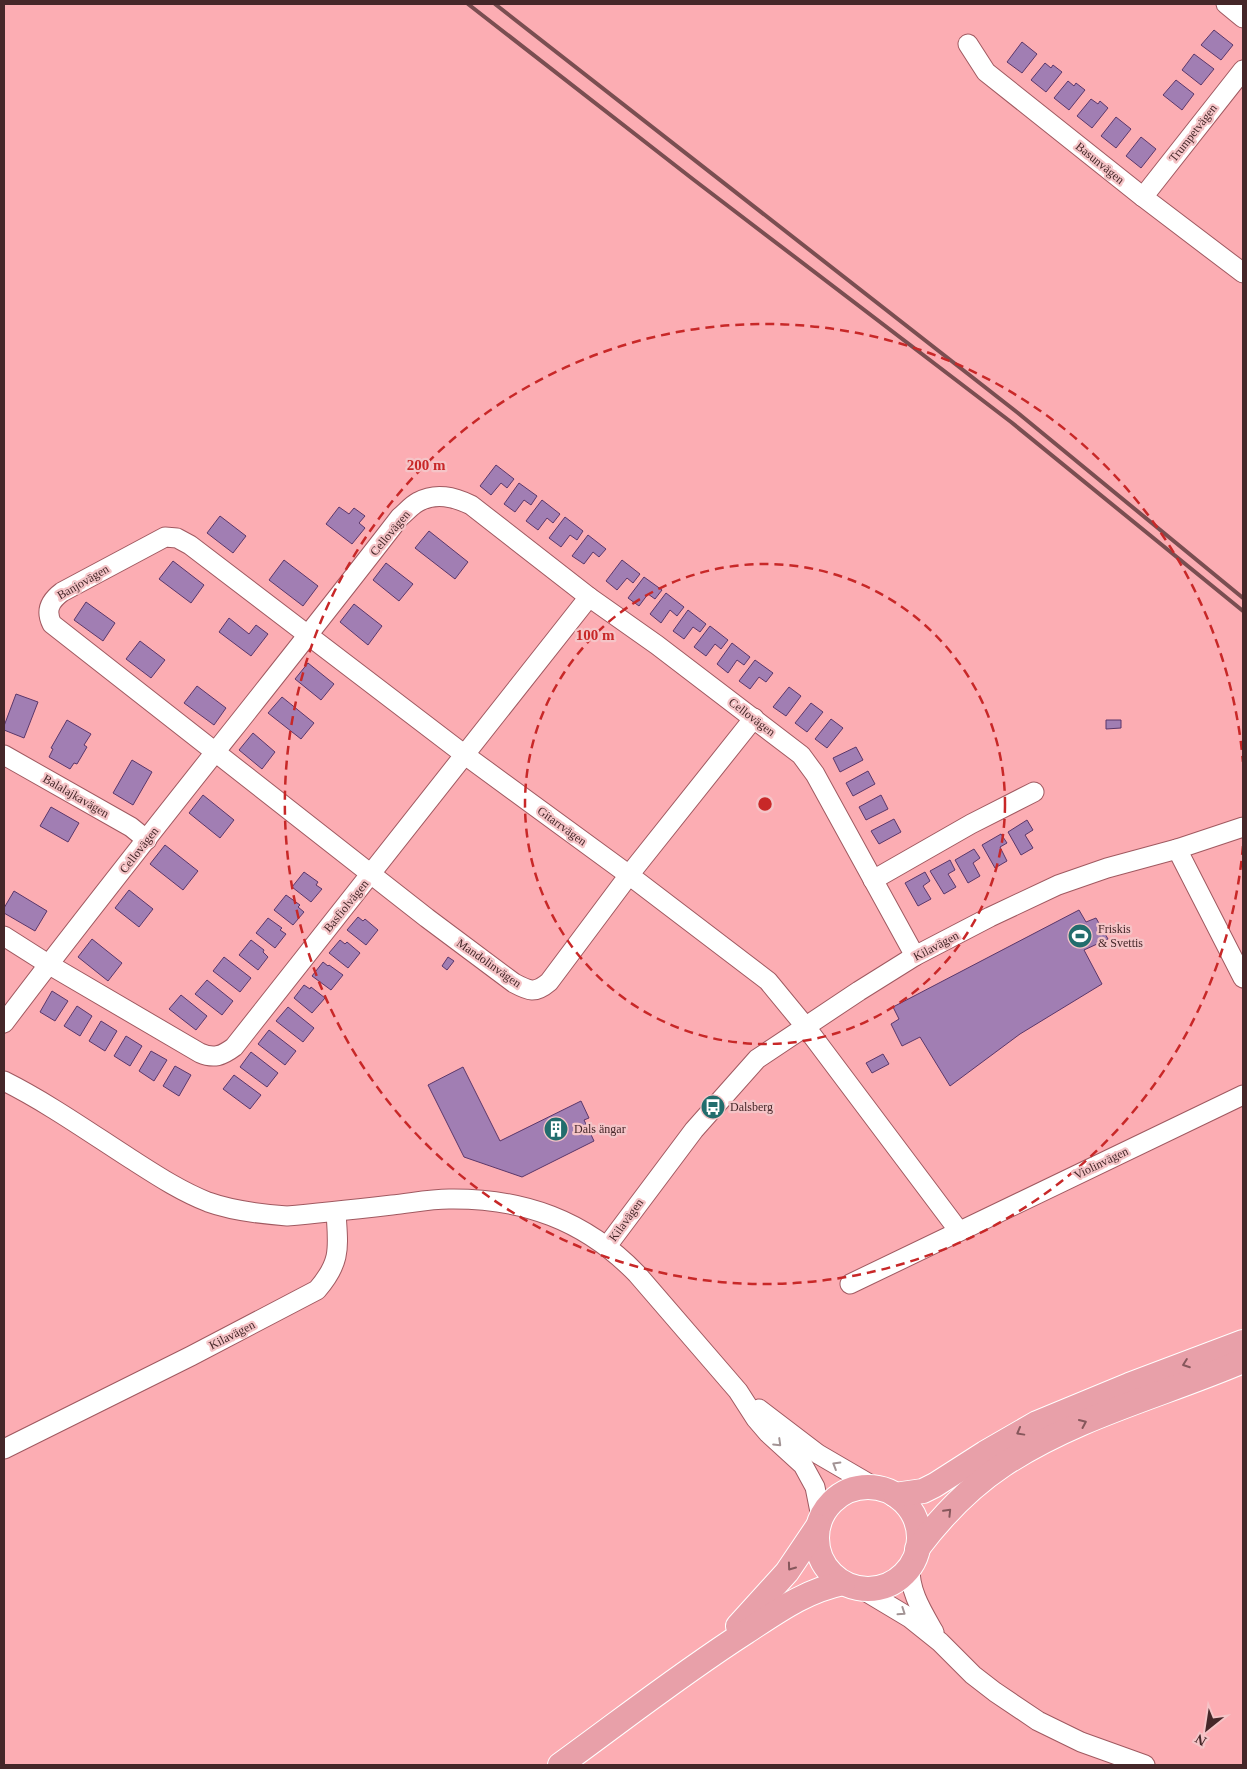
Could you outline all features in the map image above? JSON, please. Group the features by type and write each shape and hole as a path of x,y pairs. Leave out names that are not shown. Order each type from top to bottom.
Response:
{"main road":[{"path":"708,1656 788,1572 831,1503 844,1493 861,1488 887,1492 923,1491 936,1485 984,1452 1038,1423 1129,1385 1243,1342"},
{"path":"560,1765 708,1656 794,1600 825,1587 852,1586 874,1589 888,1585 900,1577 944,1516 962,1498 1003,1465 1030,1449 1109,1411 1243,1361"},
{"path":"887,1492 906,1506 914,1519 918,1534 914,1558"},
{"path":"819,1522 817,1541 820,1556 827,1568 852,1586"}],"street":[{"path":"1226,4 1243,18"},
{"name":"Basunvägen","path":"968,44 986,72 1142,197 1243,273"},
{"name":"Trumpetvägen","path":"1142,197 1243,70"},
{"name":"Cellovägen","path":"4,1023 48,964 309,636 400,517 418,502 437,496 455,497 471,504 589,597 754,718 801,755 815,774 915,956"},
{"name":"Banjovägen","path":"216,752 52,624 48,617 48,607 53,599 165,537 177,538 190,545 309,636"},
{"name":"Basfiolvägen","path":"48,964 200,1053 210,1057 225,1054 234,1047 589,597"},
{"name":"Gitarrvägen","path":"309,636 465,755 768,980 805,1026"},
{"name":"Mandolinvägen","path":"216,752 371,874 508,978 520,986 535,991 549,982 629,875 754,718"},
{"name":"Balalajkavägen","path":"4,755 131,828 147,840"},
{"path":"873,880 971,824 1034,792"},
{"name":"Kilavägen","path":"4,1449 191,1356 317,1290 329,1276 336,1260 338,1245 336,1212 448,1198 490,1200 528,1207 558,1218 607,1246 674,1156 730,1088 757,1059 805,1026 915,956 990,917 1058,885 1243,827"},
{"path":"1177,849 1243,978"},
{"path":"4,936 48,964"},
{"path":"805,1026 959,1231"},
{"path":"4,1081 57,1111 174,1187 208,1202 260,1214 286,1216 336,1212"},
{"name":"Violinvägen","path":"850,1284 1243,1095"},
{"path":"607,1246 637,1274 738,1391 756,1419 768,1433 803,1465 815,1488 819,1522"},
{"path":"738,1391 801,1443 840,1468 887,1492"},
{"path":"914,1558 911,1585 940,1642"},
{"path":"852,1586 904,1614 940,1642 973,1675 1038,1721 1081,1742 1145,1765"}],"building":[{"path":"1214,30 1233,45 1221,60 1201,45"},
{"path":"1022,42 1037,54 1022,73 1007,62"},
{"path":"1194,54 1214,69 1201,85 1182,70"},
{"path":"1045,63 1051,68 1053,65 1062,72 1046,92 1031,80"},
{"path":"1176,80 1194,94 1182,110 1163,95"},
{"path":"1068,81 1074,86 1076,83 1085,90 1069,110 1054,98"},
{"path":"1091,99 1098,104 1100,101 1108,108 1092,128 1077,116"},
{"path":"1116,117 1131,129 1116,148 1101,136"},
{"path":"1141,137 1156,149 1141,168 1126,156"},
{"path":"496,465 514,479 507,488 501,483 491,495 480,486"},
{"path":"519,483 537,496 531,505 524,500 515,512 504,504"},
{"path":"542,500 560,514 553,523 547,518 538,530 526,521"},
{"path":"339,507 349,514 354,508 365,516 359,523 365,528 352,544 326,524"},
{"path":"220,516 246,536 233,553 207,533"},
{"path":"565,517 583,531 577,540 570,535 561,547 549,538"},
{"path":"429,531 468,562 455,579 415,548"},
{"path":"588,535 606,549 599,557 593,552 584,564 572,556"},
{"path":"284,560 318,586 303,606 269,580"},
{"path":"622,560 640,574 633,583 627,578 617,590 606,581"},
{"path":"173,561 204,585 191,603 159,579"},
{"path":"386,563 413,584 399,601 373,580"},
{"path":"644,577 662,590 655,599 648,594 639,606 628,598"},
{"path":"666,593 684,607 677,616 670,610 661,623 650,614"},
{"path":"86,602 115,623 103,641 74,620"},
{"path":"354,604 382,626 368,645 340,622"},
{"path":"688,610 706,624 700,632 693,627 684,639 673,631"},
{"path":"229,618 249,634 256,625 268,634 251,656 219,632"},
{"path":"710,626 728,640 721,649 715,644 706,656 694,647"},
{"path":"140,641 165,660 151,678 126,659"},
{"path":"732,643 750,657 744,665 737,660 728,673 717,664"},
{"path":"755,660 773,673 766,682 759,677 750,689 739,681"},
{"path":"308,663 334,684 321,700 295,679"},
{"path":"197,686 226,708 214,725 184,703"},
{"path":"789,687 801,696 786,716 773,707"},
{"path":"16,694 38,702 24,738 4,730"},
{"path":"282,697 314,723 301,739 268,713"},
{"path":"811,703 823,712 807,732 795,723"},
{"path":"831,719 843,728 827,748 815,739"},
{"path":"67,720 91,734 84,745 87,747 77,764 74,763 70,769 49,757 53,749 51,748"},
{"path":"1106,720 1121,720 1121,728 1106,729"},
{"path":"253,733 275,752 262,769 239,750"},
{"path":"856,747 863,760 840,772 833,758"},
{"path":"132,760 152,772 133,805 113,793"},
{"path":"868,771 875,784 853,796 846,783"},
{"path":"203,795 234,820 220,838 189,813"},
{"path":"881,795 888,809 866,820 859,807"},
{"path":"51,807 79,823 68,842 40,826"},
{"path":"894,819 901,832 879,844 871,831"},
{"path":"1027,820 1033,830 1025,835 1033,848 1021,855 1008,832"},
{"path":"1001,834 1007,843 1000,847 1007,861 995,868 982,845"},
{"path":"165,845 198,871 183,890 150,864"},
{"path":"974,849 980,858 973,863 980,876 968,883 955,860"},
{"path":"950,860 955,870 948,874 956,887 944,894 930,871"},
{"path":"304,872 318,882 316,885 322,889 311,902 292,887"},
{"path":"925,872 930,881 923,886 931,899 918,906 905,883"},
{"path":"129,890 153,909 139,927 115,908"},
{"path":"14,891 47,911 35,931 4,913 4,908"},
{"path":"286,895 300,905 298,907 304,912 293,925 274,910"},
{"path":"1079,910 1086,922 1096,918 1108,939 1084,950 1102,984 1020,1034 950,1086 920,1037 902,1046 891,1024 899,1019 893,1007"},
{"path":"358,917 363,921 365,919 378,930 366,945 347,930"},
{"path":"268,918 282,928 280,930 286,934 275,948 256,933"},
{"path":"92,939 122,963 108,981 78,957"},
{"path":"251,940 264,950 263,952 268,957 258,970 239,955"},
{"path":"340,940 345,944 347,942 360,953 348,968 329,953"},
{"path":"224,957 251,978 240,992 213,971"},
{"path":"448,957 454,961 447,970 442,966"},
{"path":"323,962 343,975 331,990 312,976"},
{"path":"207,980 233,1001 222,1015 195,994"},
{"path":"304,985 310,989 311,987 325,998 312,1013 294,998"},
{"path":"52,991 68,1001 55,1021 40,1012"},
{"path":"181,995 207,1016 196,1030 169,1009"},
{"path":"77,1006 92,1016 80,1036 64,1026"},
{"path":"288,1007 314,1028 303,1042 276,1021"},
{"path":"101,1021 117,1031 105,1051 89,1041"},
{"path":"269,1030 296,1051 285,1065 258,1044"},
{"path":"126,1036 142,1046 130,1066 114,1056"},
{"path":"151,1051 167,1060 154,1081 139,1071"},
{"path":"251,1052 278,1073 267,1087 240,1067"},
{"path":"883,1054 889,1064 872,1073 866,1063"},
{"path":"175,1066 191,1075 179,1096 163,1086"},
{"name":"Dals ängar","path":"463,1067 500,1141 581,1101 589,1118 584,1120 594,1141 522,1177 464,1157 428,1085"},
{"path":"234,1075 261,1095 250,1109 223,1089"}],"railway":[{"path":"468,4 694,180 1011,422 1243,611"},
{"path":"495,4 1018,413 1243,598"}],"place":[{"name":"Friskis & Svettis","path":"1080,936"},
{"name":"Dalsberg","path":"713,1107"},
{"name":"Dals ängar","path":"556,1129"}]}
